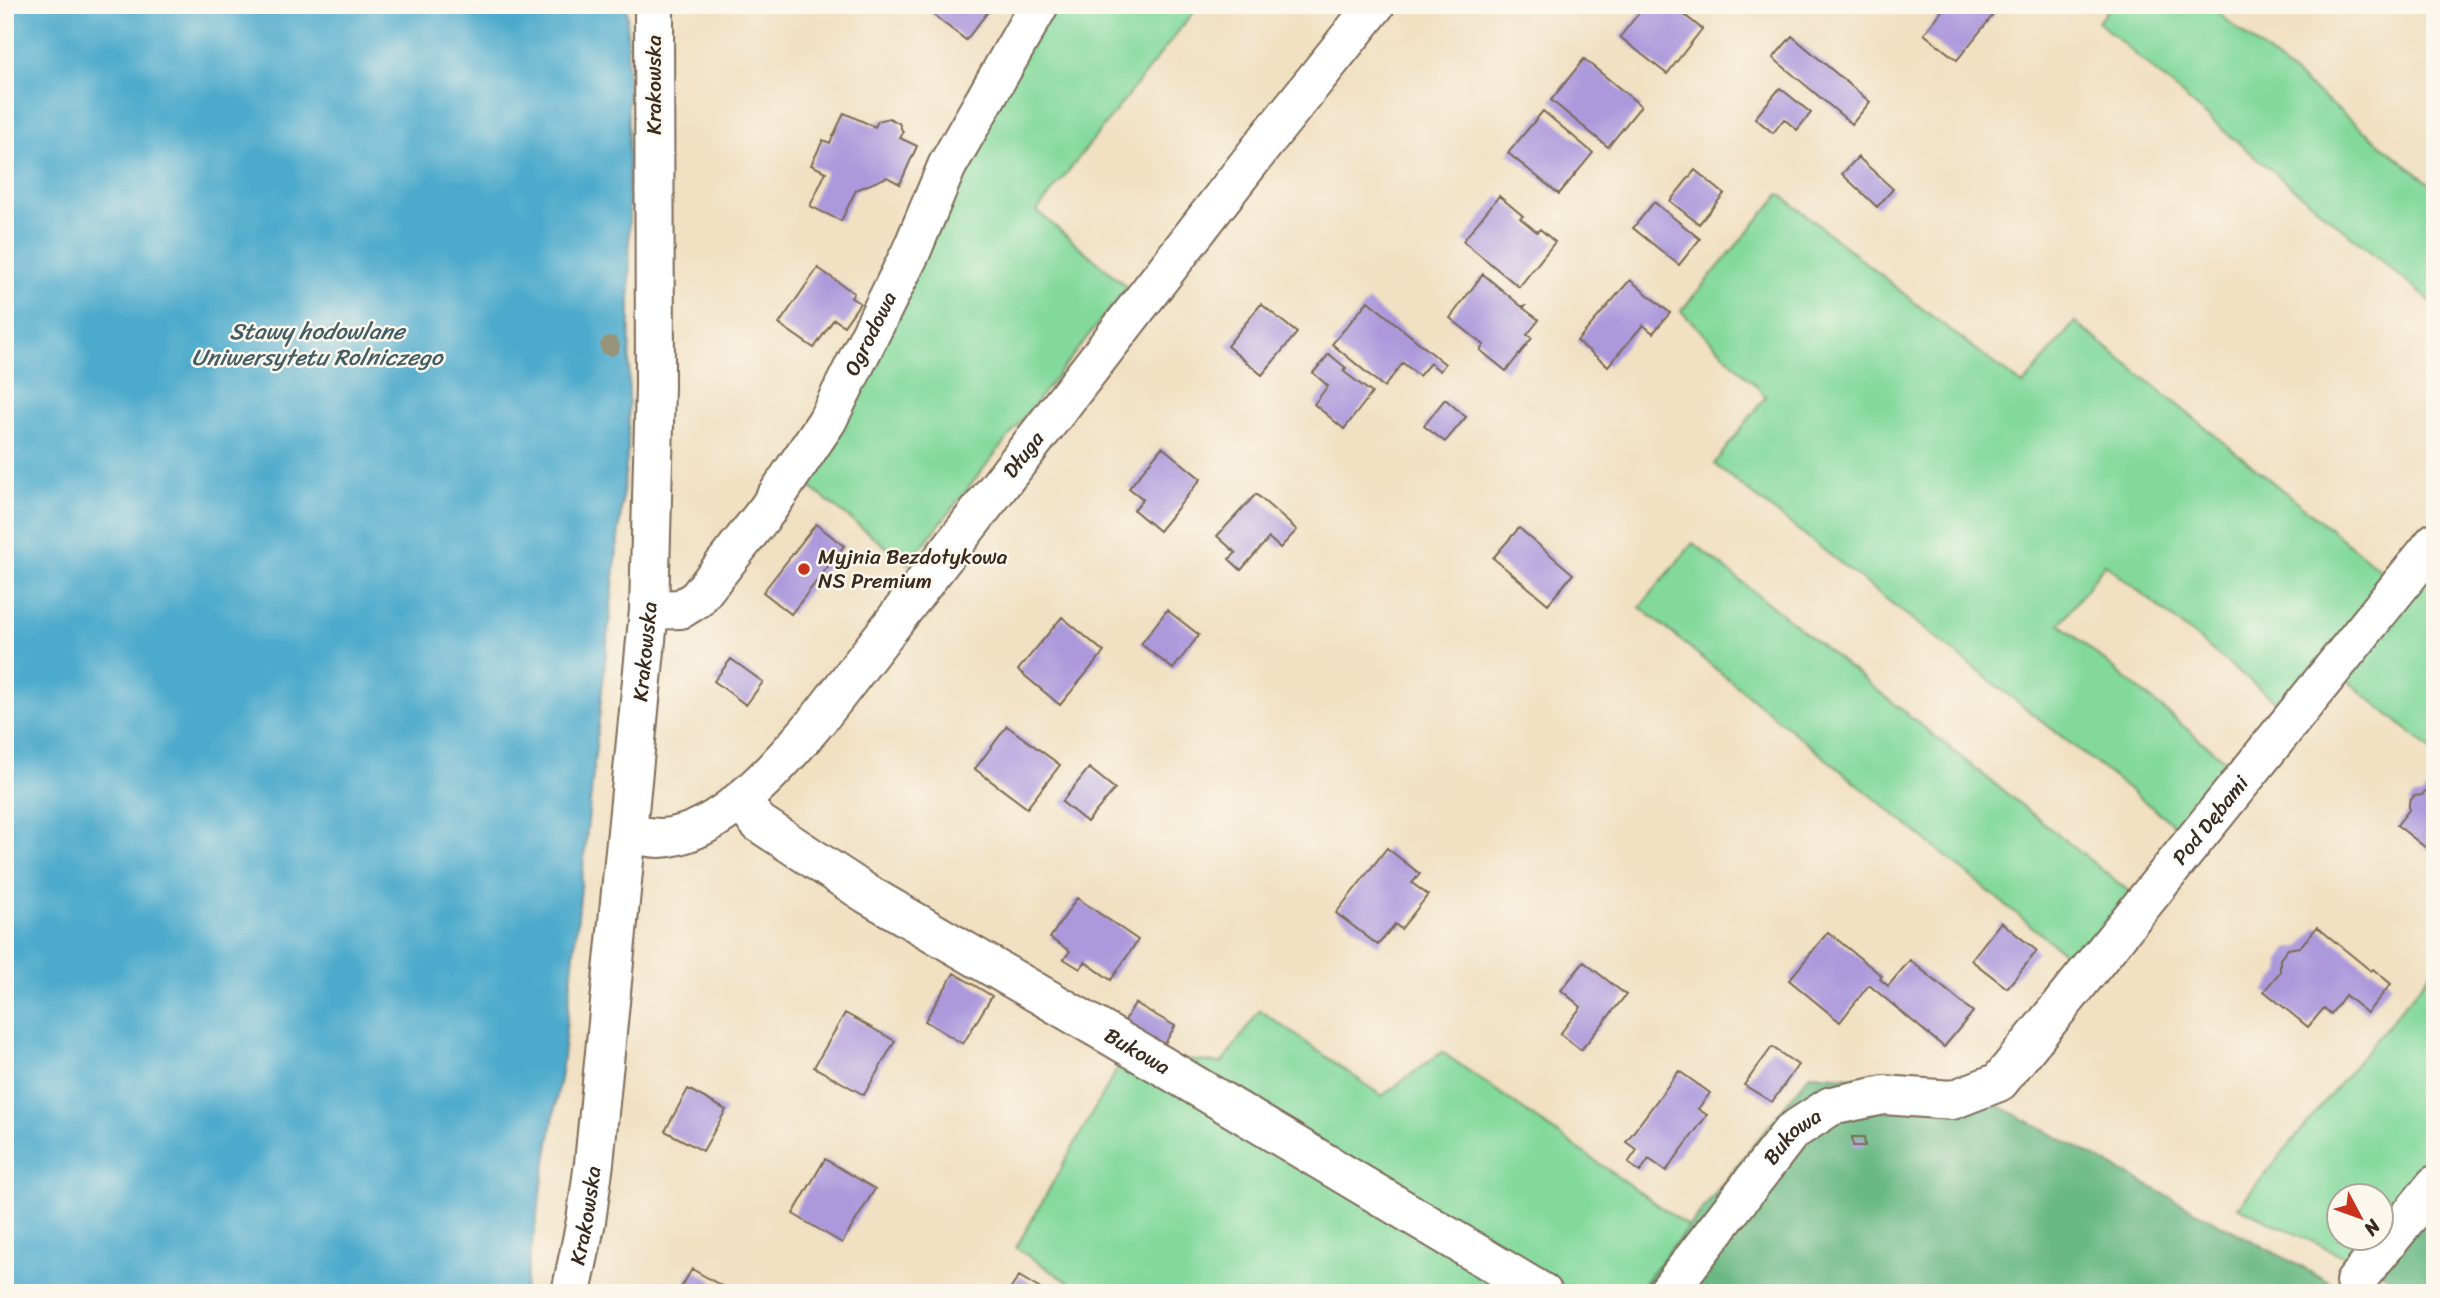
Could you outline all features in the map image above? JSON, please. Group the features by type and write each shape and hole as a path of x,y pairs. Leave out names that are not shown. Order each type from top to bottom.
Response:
{"street":[{"name":"Krakowska","path":"570,1293 586,1221 594,1163 649,610 655,386 653,5"},
{"name":"Ogrodowa","path":"649,610 681,609 697,599 767,510 827,421 911,252 947,166 1039,5"},
{"name":"Długa","path":"628,834 661,838 701,827 740,801 784,760 1375,5"},
{"name":"Pod Dębami","path":"1978,1090 1999,1082 2435,542"},
{"name":"Bukowa","path":"740,801 759,823 867,894 1161,1065 1543,1293"},
{"name":"Bukowa","path":"1667,1293 1791,1132 1831,1106 1884,1095 1952,1100 1978,1090"},
{"path":"2356,1282 2435,1185"}],"green space":[{"path":"1048,5 1199,5 1037,211 1127,287 908,564 802,481"},
{"path":"2112,5 2208,5 2435,188 2435,305 2224,131 2098,22"},
{"path":"1780,194 1929,314 2023,385 2075,322 2387,575 2284,708 2105,564 2060,624 2235,769 2186,834 1714,464 1766,396 1681,311"},
{"path":"1693,543 2135,896 2073,960 1640,607"},
{"path":"2435,563 2435,753 2341,675"},
{"path":"2435,968 2435,1204 2380,1273 2335,1252 2394,1252 2394,1182 2324,1182 2324,1247 2238,1207"},
{"path":"1260,1010 1382,1096 1442,1052 1690,1228 1636,1293 1085,1293 1016,1248 1133,1041 1163,1058 1222,1063"},
{"path":"1810,1074 1960,1085 2350,1293 1636,1293"},
{"path":"2435,1204 2435,1293 2419,1293 2380,1273"}],"water":[{"name":"Stawy hodowlane Uniwersytetu Rolniczego","path":"5,5 627,5 630,316 628,446 562,1066 524,1293 5,1293"}],"building":[{"path":"920,5 993,5 966,40"},
{"path":"1645,5 1672,5 1702,29 1667,74 1620,37"},
{"path":"1940,5 2001,5 1957,60 1924,34 1944,8"},
{"path":"1792,36 1870,102 1852,124 1773,58"},
{"path":"1584,59 1641,106 1608,147 1551,100"},
{"path":"1780,88 1811,113 1797,130 1784,119 1773,133 1755,118"},
{"path":"1543,111 1593,153 1559,194 1508,153"},
{"path":"844,113 875,127 878,121 889,118 899,123 903,133 900,138 917,146 900,184 887,177 856,190 841,221 810,206 826,172 811,165 823,140 830,143"},
{"path":"1858,157 1893,189 1877,207 1842,174"},
{"path":"1695,170 1724,194 1699,224 1670,201"},
{"path":"1499,196 1537,232 1540,229 1555,242 1519,287 1463,241"},
{"path":"1654,202 1700,239 1679,265 1633,228"},
{"path":"818,268 854,293 851,298 860,303 844,326 834,319 814,348 779,324"},
{"path":"1483,274 1539,320 1527,335 1532,338 1506,371 1480,350 1484,345 1450,318"},
{"path":"1630,280 1670,313 1653,333 1643,325 1608,366 1577,341"},
{"path":"1368,301 1445,364 1440,371 1430,363 1419,376 1403,363 1384,387 1332,344"},
{"path":"1261,304 1297,333 1262,375 1227,346"},
{"path":"1329,354 1346,368 1343,371 1372,393 1344,429 1314,404 1328,386 1313,373"},
{"path":"1445,399 1466,417 1445,442 1424,426"},
{"path":"1162,447 1201,479 1159,531 1134,510 1143,499 1129,488"},
{"path":"1256,494 1297,530 1280,548 1269,538 1241,570 1229,559 1236,553 1217,536"},
{"name":"Myjnia Bezdotykowa NS Premium","path":"816,524 844,546 791,614 763,592"},
{"path":"1519,528 1573,574 1548,604 1493,558"},
{"path":"1167,610 1199,635 1173,669 1141,644"},
{"path":"1062,617 1104,652 1060,705 1018,670"},
{"path":"731,659 763,682 746,705 714,681"},
{"path":"1007,726 1060,765 1027,808 975,769"},
{"path":"1089,768 1115,789 1087,822 1062,802"},
{"path":"2433,781 2435,855 2397,825 2409,810 2409,802 2414,796 2422,795"},
{"path":"1387,848 1420,874 1412,883 1428,895 1401,929 1395,924 1378,945 1336,913"},
{"path":"1077,898 1138,940 1111,980 1085,962 1080,969 1064,959 1070,951 1050,938"},
{"path":"2001,922 2037,951 2007,988 1971,960"},
{"path":"2317,927 2391,984 2367,1013 2345,995 2331,1014 2324,1008 2308,1027 2264,991 2280,972 2280,959 2288,949 2300,947"},
{"path":"1828,932 1882,976 1880,979 1888,986 1910,960 1973,1012 1944,1047 1869,985 1840,1022 1789,980"},
{"path":"1584,962 1626,995 1581,1050 1560,1034 1581,1007 1561,990"},
{"path":"954,973 992,996 963,1044 925,1021"},
{"path":"1135,1003 1175,1026 1161,1050 1121,1027"},
{"path":"845,1013 895,1041 864,1095 814,1067"},
{"path":"1772,1047 1798,1065 1772,1102 1744,1085"},
{"path":"1679,1071 1710,1093 1698,1109 1707,1115 1666,1171 1649,1159 1640,1172 1628,1163 1637,1150 1626,1142"},
{"path":"688,1089 726,1110 703,1151 665,1131"},
{"path":"1852,1137 1864,1137 1865,1146 1853,1146"},
{"path":"825,1159 875,1189 842,1243 793,1214"},
{"path":"692,1269 734,1293 678,1293"},
{"path":"1019,1276 1047,1293 1008,1293"}],"place":[{"name":"Myjnia Bezdotykowa NS Premium","path":"804,569"}]}
